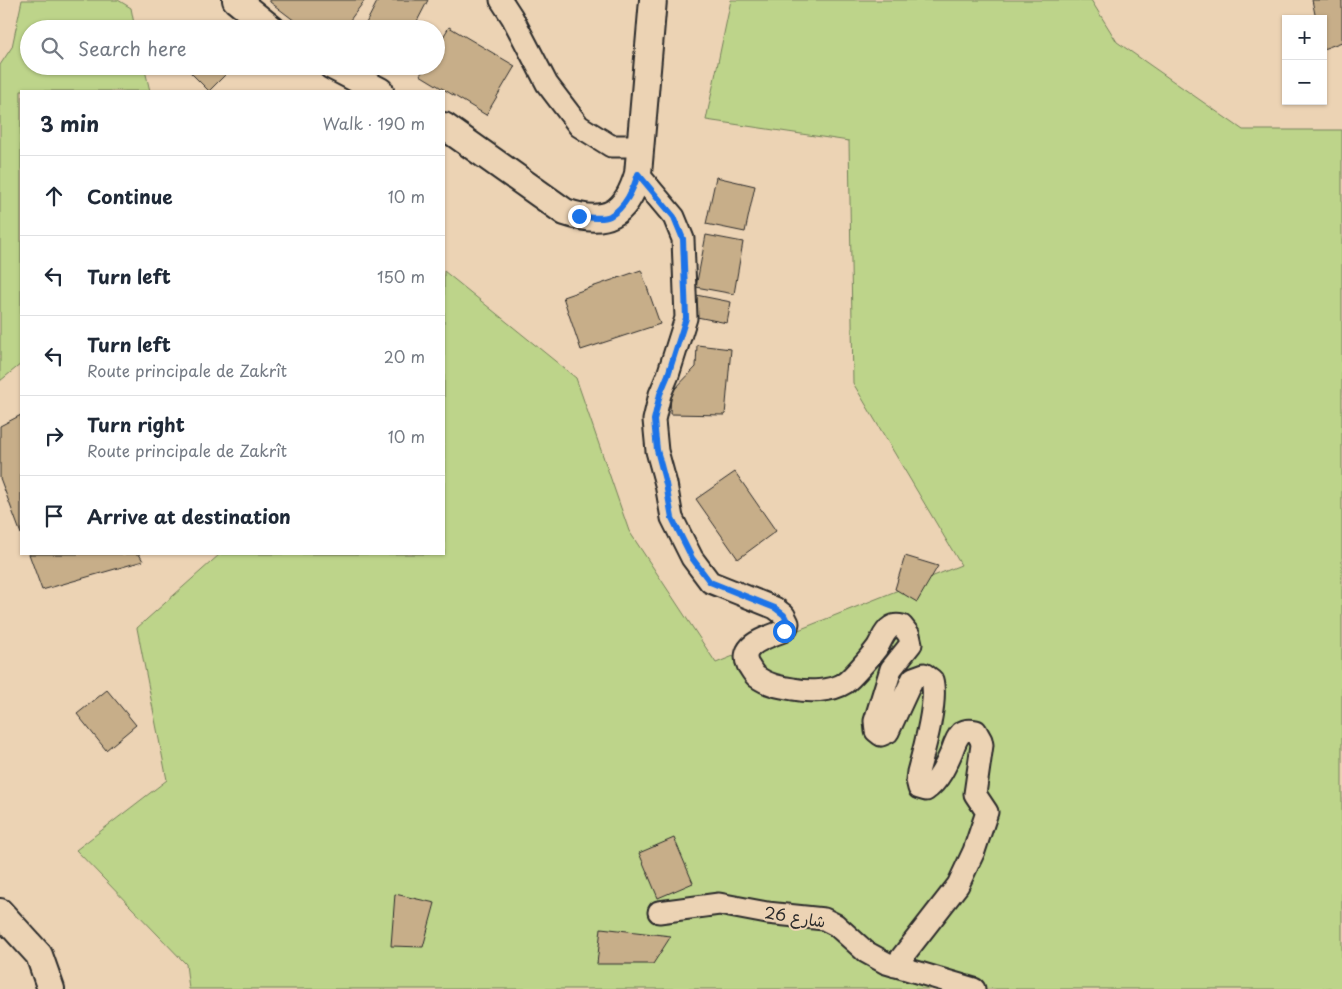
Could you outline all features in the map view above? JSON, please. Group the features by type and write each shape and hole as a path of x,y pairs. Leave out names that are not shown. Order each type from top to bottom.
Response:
{"street":[{"path":"236,0 261,20"},
{"path":"501,0 547,84 579,126 610,146 642,146"},
{"path":"445,127 565,212 596,218 610,216 621,207 634,188 638,174 642,146 653,0"},
{"path":"349,75 378,90"},
{"path":"638,174 674,217 683,239 686,318 660,394 654,420 657,450 672,518 692,558 710,582 775,608 784,615 788,623 784,631 748,648 746,660 754,675 769,684 805,692 829,688 845,682 877,648 891,628 897,625 902,626 909,636 911,644 891,669 875,721 876,731 881,735 888,732 913,678 924,674 932,680 933,697 932,713 918,772 917,780 920,788 926,790 936,780 959,736 963,732 970,730 976,732 981,740 982,745 975,794 987,812 974,851 958,885 896,966"},
{"name":"شارع 26","path":"659,912 720,904 824,919 840,928 866,952 886,963 974,989"},
{"path":"0,912 39,955 51,989"}],"green space":[{"path":"22,0 118,0 131,8 133,20 20,20 20,75 146,75 150,90 20,90 20,365 0,381 0,65 12,47"},
{"path":"731,0 1091,0 1117,42 1243,130 1342,130 1342,989 189,989 186,964 76,850 167,780 137,628 219,555 445,555 445,272 576,378 629,531 716,663 961,565 853,383 849,141 706,120"}],"building":[{"path":"270,0 365,0 350,20 294,20 270,2"},
{"path":"378,0 428,0 418,20 368,20"},
{"path":"1312,0 1342,0 1342,42 1327,48 1327,15 1315,15"},
{"path":"449,27 515,66 486,115 420,75 445,75 445,34"},
{"path":"193,75 225,75 210,90"},
{"path":"716,177 755,186 745,232 706,224"},
{"path":"706,235 743,242 734,294 696,287"},
{"path":"641,270 660,324 581,350 563,297"},
{"path":"696,295 731,302 727,323 692,316"},
{"path":"697,345 731,349 725,415 670,414 671,393 696,367"},
{"path":"20,416 20,531 0,478 0,426"},
{"path":"735,472 776,531 738,559 696,499"},
{"path":"29,555 140,555 143,561 42,590"},
{"path":"905,556 938,566 917,602 895,589"},
{"path":"107,690 136,725 106,750 77,714"},
{"path":"674,838 693,883 658,898 639,853"},
{"path":"395,894 435,903 423,947 391,946"},
{"path":"601,928 671,936 653,964 597,964"}],"route":[{"path":"579,216 596,218 610,216 621,207 634,188 638,174 674,217 683,239 686,318 660,394 654,420 657,450 672,518 692,558 710,582 775,608 784,615 788,623 784,631"}]}
